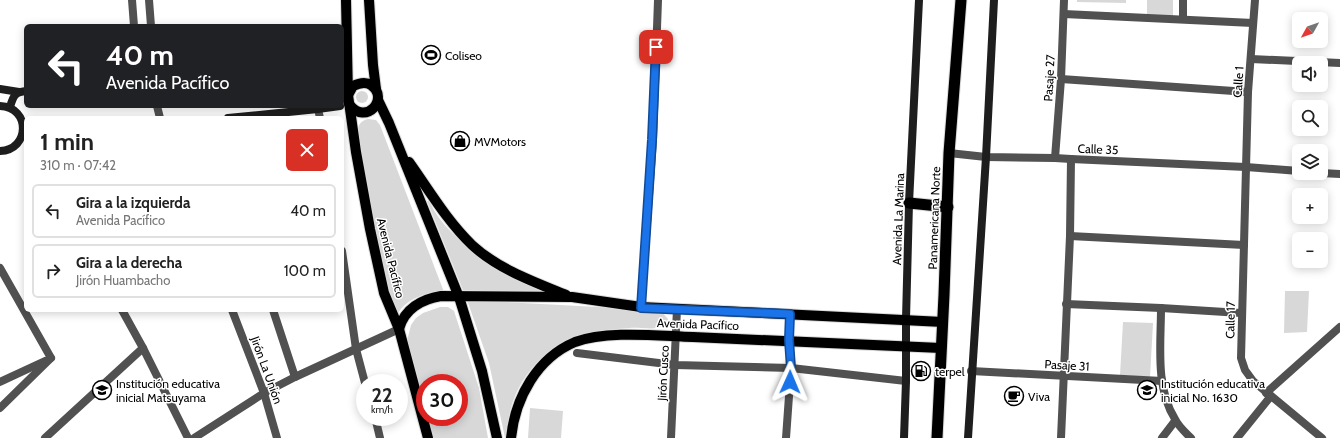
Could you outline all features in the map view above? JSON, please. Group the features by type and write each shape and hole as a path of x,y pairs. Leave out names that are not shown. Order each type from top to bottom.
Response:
{"highway":[{"name":"Panamericana Norte","path":"937,438 948,207 949,153 961,0"},
{"path":"909,203 948,207"}],"main road":[{"name":"Avenida Pacífico","path":"346,0 344,101 384,293 399,329 428,438"},
{"path":"369,0 373,65 377,95 374,108 365,112 356,111 344,101 353,86 363,82 368,83 377,95 459,296 482,371 497,438"},
{"name":"Avenida La Marina","path":"904,438 909,203 919,0"},
{"path":"968,438 971,371 986,157 994,0"},
{"path":"0,89 22,92"},
{"path":"0,151 12,148 23,141 21,119 18,114 3,105 14,96 22,92"},
{"path":"274,116 319,114 331,108"},
{"path":"400,149 448,218 472,245 503,267 572,297"},
{"name":"Avenida Pacífico","path":"399,329 400,324 408,311 418,303 430,298 441,296 572,297 641,308 906,319 943,322"},
{"name":"Avenida Pacífico","path":"511,435 520,402 532,376 549,358 575,342 598,337 629,335 676,336 941,348"}],"street":[{"path":"132,0 134,24"},
{"path":"149,0 150,24"},
{"path":"641,308 652,140 658,0"},
{"name":"Pasaje 27","path":"1055,158 1061,79 1064,0"},
{"path":"1183,0 1183,19"},
{"name":"Calle 1","path":"1246,167 1248,92 1255,0"},
{"path":"1064,14 1253,23"},
{"path":"1251,59 1340,63"},
{"path":"1061,79 1248,92"},
{"name":"Calle 35","path":"949,153 986,157 1055,158 1292,170"},
{"path":"1061,438 1070,236 1071,159"},
{"name":"Calle 17","path":"1246,167 1241,358 1245,370 1252,381 1322,438"},
{"path":"1328,173 1340,174"},
{"path":"1070,236 1244,246"},
{"path":"344,265 356,349 363,374"},
{"path":"0,268 24,310"},
{"path":"1066,304 1241,313"},
{"path":"1161,308 1162,381 1169,408 1175,421 1191,438"},
{"name":"Jirón Cusco","path":"671,438 677,309"},
{"path":"25,312 52,358"},
{"path":"123,312 143,348 188,438"},
{"name":"Jirón La Unión","path":"233,312 264,393 278,438"},
{"path":"274,312 295,378"},
{"path":"786,438 791,368 789,340 790,314"},
{"path":"1237,438 1268,394 1340,327"},
{"path":"194,438 264,393 399,329"},
{"path":"45,438 143,348"},
{"path":"577,353 675,365 791,368 906,381"},
{"path":"0,382 52,358"},
{"path":"0,408 52,358"},
{"name":"Pasaje 31","path":"971,371 1162,381"},
{"path":"1162,438 1175,421"},
{"path":"377,426 380,438"}],"shaded area":[{"path":"1077,0 1126,0 1126,3 1077,2"},
{"path":"1147,0 1173,0 1173,17 1147,17"},
{"path":"360,91 364,91 368,97 364,103 360,103 356,99 356,95"},
{"path":"368,119 376,120 380,125 444,292 436,292 415,298 404,306 395,318 373,237 358,133 360,124"},
{"path":"427,201 429,201 439,218 451,232 466,245 498,266 550,294 463,290"},
{"path":"1285,291 1309,291 1307,332 1284,333"},
{"path":"467,300 655,310 662,312 668,319 667,323 663,326 655,328 603,330 588,333 560,344 547,353 536,363 519,388 513,402 509,417 507,438 505,438 489,363"},
{"path":"440,307 448,307 454,311 479,388 488,438 433,438 430,426 468,426 468,374 416,374 416,376 407,341 411,325 416,318 423,313"},
{"path":"1123,322 1153,323 1150,377 1120,375"},
{"path":"530,408 563,411 561,438 528,438"}],"place":[{"name":"Coliseo","path":"431,55"},
{"name":"MVMotors","path":"460,141"},
{"name":"terpel","path":"921,371"},
{"name":"Institución educativa inicial Matsuyama","path":"102,390"},
{"name":"Institución educativa inicial No. 1630","path":"1147,390"},
{"name":"Viva","path":"1014,396"}],"route":[{"path":"656,47 652,140 641,308 790,314 790,382"}]}
